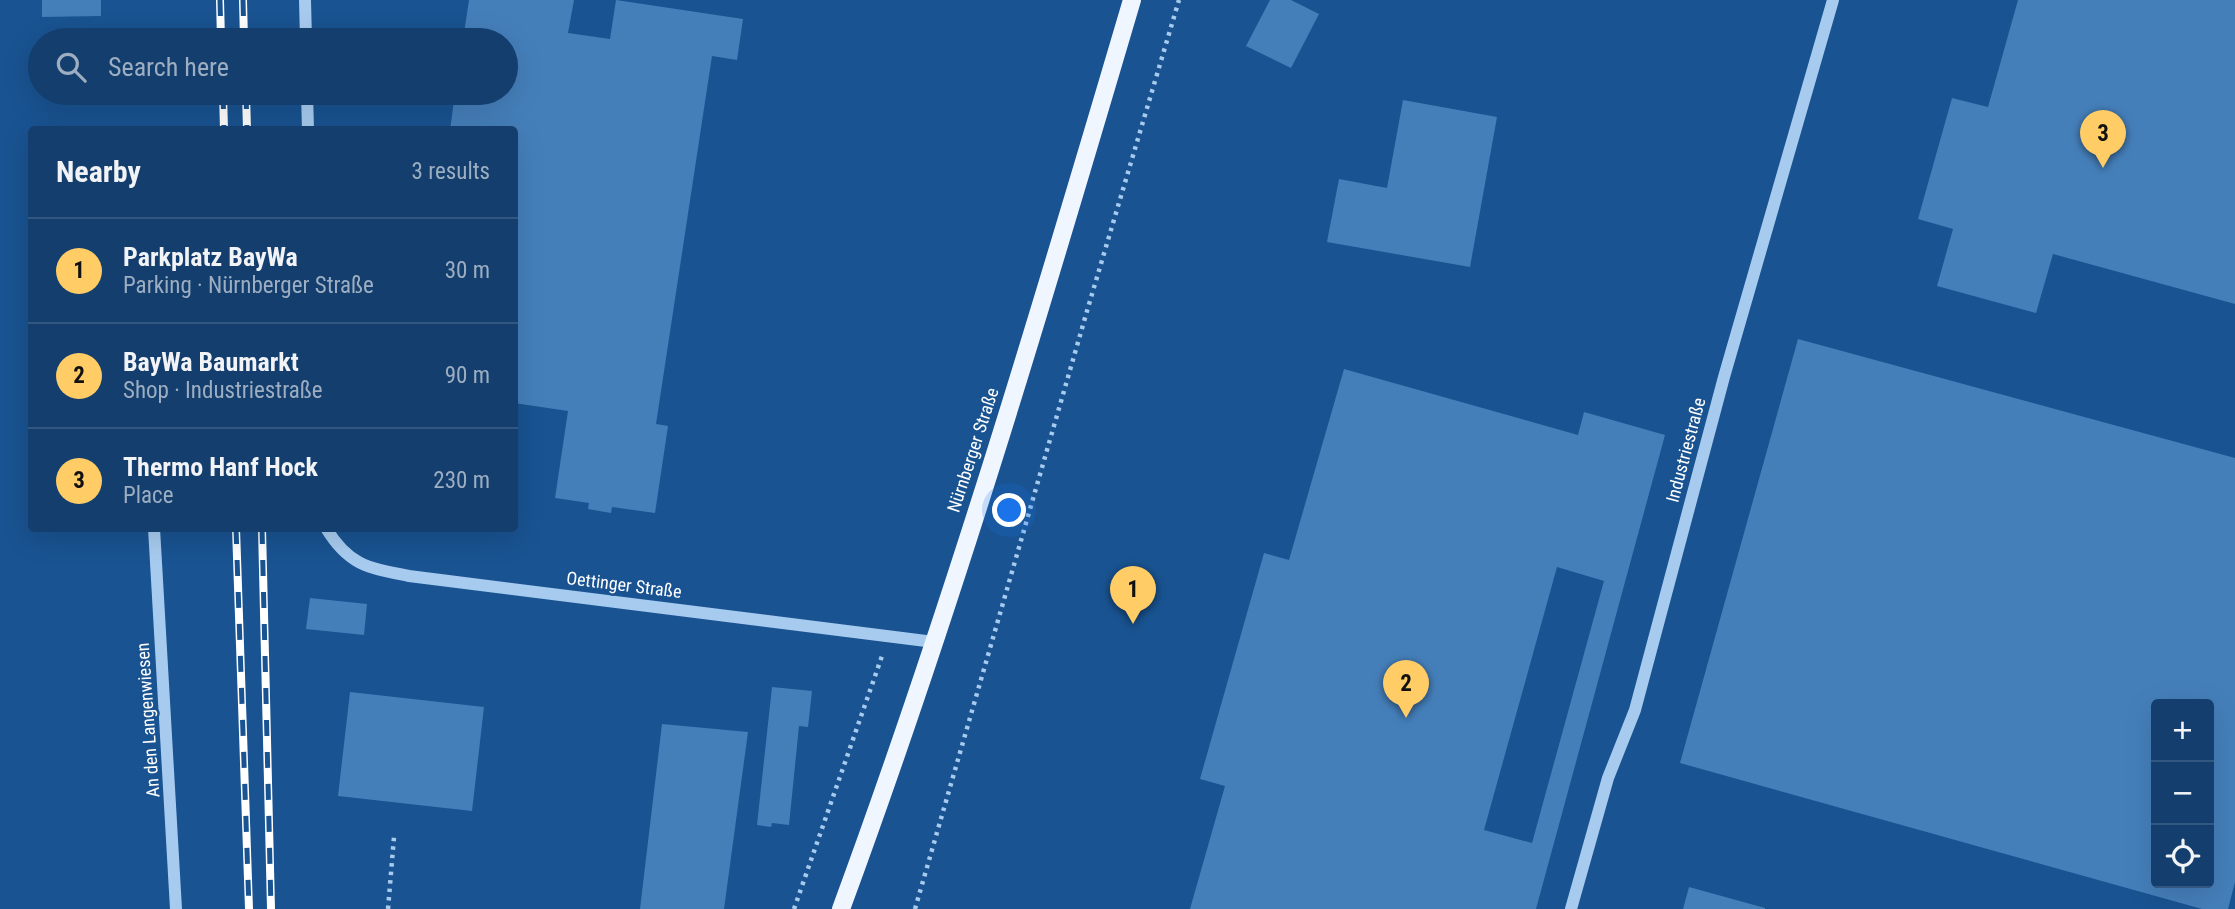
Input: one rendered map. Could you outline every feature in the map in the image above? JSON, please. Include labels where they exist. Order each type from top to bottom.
[{"type":"main road","name":"Nürnberger Straße","points":[[841,909],[934,642],[1044,299],[1132,0]]},
{"type":"street","points":[[305,0],[306,28]]},
{"type":"street","name":"Industriestraße","points":[[1571,909],[1608,778],[1635,710],[1724,377],[1833,0]]},
{"type":"street","points":[[307,105],[307,126]]},
{"type":"street","name":"An den Langenwiesen","points":[[154,532],[176,909]]},
{"type":"street","name":"Oettinger Straße","points":[[328,532],[336,545],[364,566],[409,576],[934,642]]},
{"type":"path","points":[[915,909],[1087,311],[1180,0]]},
{"type":"path","points":[[794,909],[889,635]]},
{"type":"path","points":[[388,909],[394,837]]},
{"type":"building","points":[[42,0],[101,0],[101,16],[42,17]]},
{"type":"building","points":[[469,0],[574,0],[568,33],[610,39],[616,0],[743,19],[737,60],[712,56],[656,424],[668,426],[655,513],[612,507],[611,513],[588,509],[589,503],[555,498],[568,411],[518,404],[518,126],[451,126],[453,105],[518,105],[518,28],[465,28]]},
{"type":"building","points":[[1270,0],[1291,0],[1319,14],[1291,68],[1246,46]]},
{"type":"building","points":[[2018,0],[2235,0],[2235,304],[2053,254],[2036,313],[1937,286],[1953,229],[1918,219],[1952,98],[1988,107]]},
{"type":"building","points":[[1403,100],[1497,117],[1470,267],[1327,242],[1339,179],[1387,188]]},
{"type":"building","points":[[1798,339],[2235,458],[2235,882],[2228,909],[2202,909],[1680,763]]},
{"type":"building","points":[[1344,369],[1578,435],[1584,412],[1665,435],[1536,909],[1190,909],[1225,786],[1200,779],[1264,553],[1289,560]],"holes":[[[1557,567],[1604,581],[1532,843],[1484,830]]]},
{"type":"building","points":[[310,598],[367,604],[364,635],[306,629]]},
{"type":"building","points":[[772,687],[812,691],[808,727],[799,726],[789,825],[772,823],[771,827],[757,825]]},
{"type":"building","points":[[350,692],[484,707],[472,811],[338,796]]},
{"type":"building","points":[[662,724],[748,732],[724,909],[640,909]]},
{"type":"building","points":[[1689,887],[1765,908],[1765,909],[1683,909]]},
{"type":"railway","points":[[220,0],[221,28]]},
{"type":"railway","points":[[243,0],[244,28]]},
{"type":"railway","points":[[223,105],[224,126]]},
{"type":"railway","points":[[246,105],[247,126]]},
{"type":"railway","points":[[236,532],[249,909]]},
{"type":"railway","points":[[262,532],[271,909]]},
{"type":"place","name":"Thermo Hanf Hock","points":[[2103,168]]},
{"type":"place","name":"Parkplatz BayWa","points":[[1133,624]]},
{"type":"place","name":"BayWa Baumarkt","points":[[1406,718]]}]
